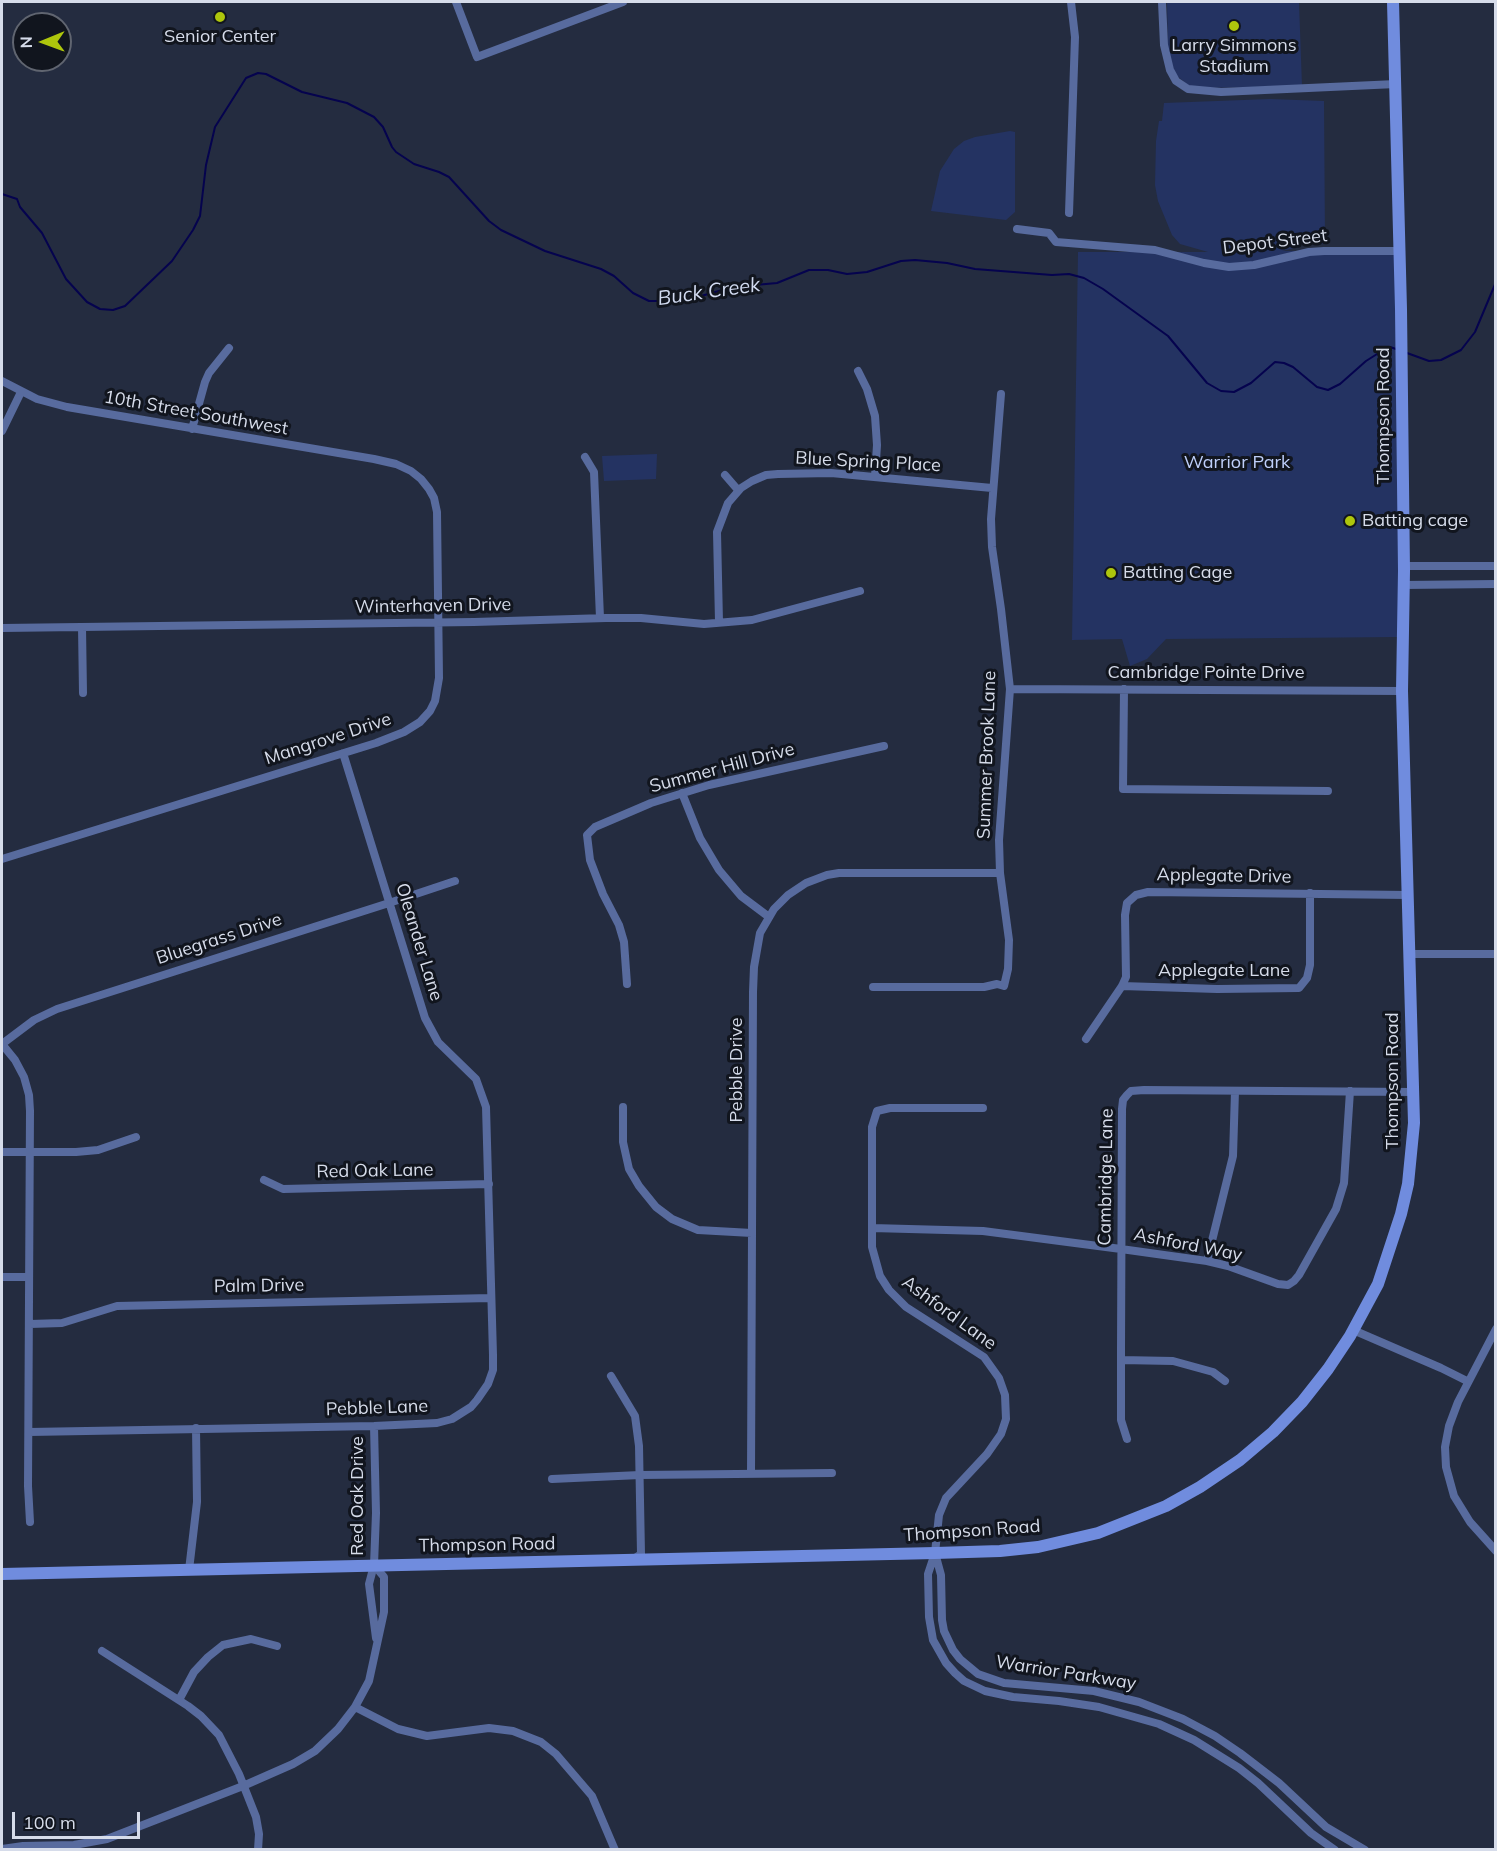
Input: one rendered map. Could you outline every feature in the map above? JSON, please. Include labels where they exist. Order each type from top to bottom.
[{"type":"street","points":[[456,2],[477,57],[623,2]]},
{"type":"street","points":[[1069,213],[1075,37],[1074,10],[1071,2]]},
{"type":"street","points":[[1162,2],[1164,45],[1170,70],[1176,81],[1188,89],[1221,92],[1396,84]]},
{"type":"street","name":"Thompson Road","points":[[2,1574],[935,1553],[1000,1551],[1058,1543],[1118,1526],[1166,1506],[1223,1472],[1273,1432],[1314,1388],[1353,1330],[1378,1284],[1401,1214],[1412,1155],[1413,1092],[1402,691],[1404,566],[1401,309],[1393,2]]},
{"type":"street","name":"Depot Street","points":[[1017,229],[1050,233],[1056,242],[1155,250],[1229,267],[1254,265],[1317,251],[1400,251]]},
{"type":"street","points":[[192,429],[209,373],[229,348]]},
{"type":"street","points":[[858,371],[867,389],[875,416],[877,444],[875,476]]},
{"type":"street","name":"10th Street Southwest","points":[[2,381],[21,392],[59,406],[389,463]]},
{"type":"street","points":[[2,431],[21,392]]},
{"type":"street","name":"Summer Brook Lane","points":[[873,987],[984,987],[997,984],[1004,986],[1008,969],[1009,940],[1000,873],[999,826],[1010,689],[992,547],[992,488],[1001,394]]},
{"type":"street","points":[[585,457],[594,472],[600,618]]},
{"type":"street","name":"Mangrove Drive","points":[[2,859],[343,753],[404,732],[420,722],[430,711],[438,689],[438,529],[434,498],[421,479],[402,466],[389,463]]},
{"type":"street","name":"Blue Spring Place","points":[[738,490],[766,476],[831,473],[992,488]]},
{"type":"street","points":[[719,622],[717,532],[728,503],[738,490],[724,475]]},
{"type":"street","points":[[1404,566],[1496,566]]},
{"type":"street","points":[[1404,585],[1496,584]]},
{"type":"street","name":"Winterhaven Drive","points":[[2,628],[600,618],[641,618],[704,624],[752,620],[860,591]]},
{"type":"street","points":[[82,627],[83,693]]},
{"type":"street","name":"Cambridge Pointe Drive","points":[[1010,689],[1402,691]]},
{"type":"street","points":[[1124,689],[1123,789],[1328,791]]},
{"type":"street","name":"Summer Hill Drive","points":[[627,984],[624,942],[619,925],[594,870],[587,835],[598,826],[633,810],[682,793],[777,769],[884,746]]},
{"type":"street","name":"Oleander Lane","points":[[343,753],[425,1018],[438,1042],[476,1079],[483,1096],[487,1125]]},
{"type":"street","points":[[682,793],[700,838],[718,870],[741,896],[768,917]]},
{"type":"street","name":"Pebble Drive","points":[[751,1474],[754,968],[758,939],[768,917],[780,902],[796,889],[817,879],[839,873],[1000,873]]},
{"type":"street","name":"Bluegrass Drive","points":[[2,1044],[34,1020],[57,1009],[455,881]]},
{"type":"street","name":"Applegate Drive","points":[[1122,987],[1126,977],[1125,915],[1127,903],[1136,895],[1148,891],[1408,895]]},
{"type":"street","name":"Applegate Lane","points":[[1122,987],[1299,988],[1307,978],[1310,965],[1310,893]]},
{"type":"street","points":[[1410,954],[1496,954]]},
{"type":"street","points":[[1086,1039],[1122,987]]},
{"type":"street","points":[[2,1044],[15,1060],[27,1085],[30,1111],[30,1522]]},
{"type":"street","name":"Cambridge Lane","points":[[1127,1439],[1121,1426],[1123,1100],[1131,1091],[1413,1092]]},
{"type":"street","points":[[1207,1261],[1233,1156],[1235,1091]]},
{"type":"street","name":"Ashford Way","points":[[872,1228],[983,1231],[1121,1249],[1207,1261],[1278,1284],[1288,1284],[1294,1281],[1336,1209],[1342,1190],[1350,1091]]},
{"type":"street","points":[[623,1107],[623,1142],[629,1169],[656,1207],[672,1219],[698,1230],[752,1233]]},
{"type":"street","name":"Ashford Lane","points":[[935,1553],[941,1509],[946,1498],[987,1454],[1001,1434],[1006,1419],[1005,1395],[996,1372],[984,1357],[906,1307],[889,1290],[880,1276],[873,1256],[872,1126],[877,1111],[890,1108],[983,1108]]},
{"type":"street","name":"Pebble Lane","points":[[29,1432],[374,1426],[445,1421],[466,1411],[488,1384],[493,1370],[487,1125]]},
{"type":"street","points":[[2,1152],[98,1150],[136,1137]]},
{"type":"street","name":"Red Oak Lane","points":[[264,1180],[283,1189],[489,1184]]},
{"type":"street","points":[[2,1277],[29,1277]]},
{"type":"street","name":"Palm Drive","points":[[30,1324],[70,1321],[117,1306],[492,1298]]},
{"type":"street","points":[[1496,1329],[1467,1382],[1449,1426],[1445,1447],[1450,1488],[1461,1509],[1496,1551]]},
{"type":"street","points":[[1353,1330],[1441,1368],[1467,1382]]},
{"type":"street","points":[[1121,1360],[1180,1362],[1213,1372],[1225,1381]]},
{"type":"street","points":[[611,1376],[635,1416],[639,1446],[641,1554],[632,1560]]},
{"type":"street","name":"Red Oak Drive","points":[[374,1426],[376,1497],[374,1565],[369,1584],[377,1645]]},
{"type":"street","points":[[189,1570],[197,1502],[196,1428]]},
{"type":"street","points":[[552,1479],[640,1475],[832,1473]]},
{"type":"street","name":"Warrior Parkway","points":[[935,1553],[928,1574],[929,1617],[933,1640],[946,1663],[964,1681],[999,1695],[1083,1704],[1110,1710],[1140,1718],[1176,1732],[1239,1768],[1272,1795],[1311,1833],[1335,1850]]},
{"type":"street","name":"Warrior Parkway","points":[[935,1553],[941,1575],[944,1631],[960,1659],[978,1674],[1004,1683],[1094,1691],[1139,1702],[1183,1719],[1240,1753],[1279,1783],[1326,1827],[1365,1850]]},
{"type":"street","points":[[2,1849],[97,1842],[243,1786],[293,1764],[315,1750],[331,1737],[355,1707],[369,1681],[384,1612],[384,1577],[374,1565]]},
{"type":"street","points":[[178,1700],[194,1672],[224,1645],[251,1639],[277,1646]]},
{"type":"street","points":[[102,1651],[201,1716],[219,1735],[230,1753],[258,1826],[258,1850]]},
{"type":"street","points":[[355,1707],[398,1729],[427,1736],[489,1728],[513,1731],[541,1742],[556,1754],[592,1796],[615,1850]]},
{"type":"green space","name":"Larry Simmons Stadium","points":[[1167,2],[1299,2],[1302,86],[1203,88],[1189,86],[1175,74],[1168,50]]},
{"type":"green space","name":"Warrior Park","points":[[1270,99],[1324,101],[1325,244],[1294,243],[1294,248],[1282,251],[1400,251],[1398,637],[1166,639],[1147,659],[1130,666],[1122,639],[1072,640],[1078,252],[1208,252],[1180,244],[1172,235],[1158,201],[1155,185],[1156,141],[1164,103]]},
{"type":"green space","points":[[1015,132],[1015,212],[1006,220],[931,211],[940,171],[954,149],[964,141],[975,137]]},
{"type":"green space","points":[[657,454],[656,479],[604,481],[602,456]]},
{"type":"waterway","name":"Buck Creek","points":[[2,194],[17,199],[20,207],[42,233],[66,279],[87,302],[100,309],[113,310],[125,306],[172,261],[193,230],[200,216],[206,165],[215,127],[246,78],[258,73],[266,74],[302,92],[347,103],[374,117],[383,127],[396,152],[414,164],[449,177],[489,221],[501,230],[545,251],[601,269],[614,276],[633,293],[649,301],[668,301],[701,296],[733,287],[777,283],[809,270],[828,270],[847,274],[867,272],[901,261],[915,260],[975,269],[1052,275],[1069,274],[1084,278],[1168,336],[1207,383],[1221,391],[1234,392],[1251,383],[1275,362],[1293,367],[1317,387],[1328,390],[1340,384],[1366,361],[1385,349],[1390,347],[1396,349]]},
{"type":"waterway","name":"Buck Creek","points":[[1407,353],[1429,361],[1441,360],[1461,350],[1475,332],[1496,282]]},
{"type":"place","name":"Senior Center","points":[[220,17]]},
{"type":"place","name":"Larry Simmons Stadium","points":[[1234,26]]},
{"type":"place","name":"Batting cage","points":[[1350,521]]},
{"type":"place","name":"Batting Cage","points":[[1111,573]]}]
